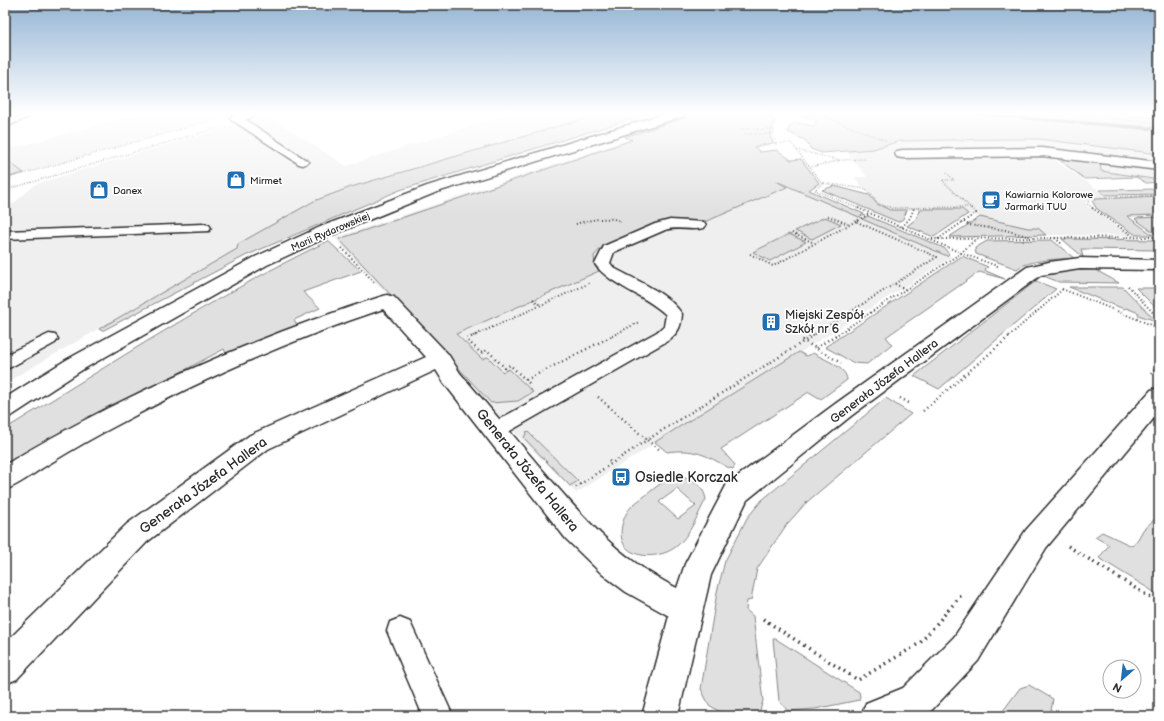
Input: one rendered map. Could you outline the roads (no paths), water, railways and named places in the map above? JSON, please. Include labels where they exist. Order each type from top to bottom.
[{"type":"street","name":"Marii Rydarowskiej","points":[[5,409],[74,365],[261,261],[326,231],[432,189],[570,147]]},
{"type":"street","points":[[906,154],[1042,152],[1159,166]]},
{"type":"street","name":"Generała Józefa Hallera","points":[[660,716],[696,574],[736,492],[843,410],[1034,271],[1048,267],[1088,264],[1159,265]]},
{"type":"street","name":"Generała Józefa Hallera","points":[[5,479],[30,461],[148,398],[226,362],[356,311],[389,301],[440,359],[452,378],[496,430],[548,498],[576,530],[613,564],[637,582],[664,598],[688,609]]},
{"type":"street","name":"Generała Józefa Hallera","points":[[5,667],[137,533],[259,442],[440,359]]},
{"type":"street","points":[[879,716],[915,701],[966,649],[1036,539],[1159,396]]},
{"type":"lane","points":[[283,147],[303,162]]},
{"type":"lane","points":[[496,430],[663,336],[672,328],[674,314],[662,302],[609,271],[602,264],[609,249],[660,227],[670,224],[699,225]]},
{"type":"lane","points":[[5,235],[204,228]]},
{"type":"lane","points":[[5,363],[49,339]]},
{"type":"lane","points":[[400,631],[438,716]]},
{"type":"place","name":"Mirmet","points":[[236,180]]},
{"type":"place","name":"Danex","points":[[99,190]]},
{"type":"place","name":"Kawiarnia Kolorowe Jarmarki TUU","points":[[991,200]]},
{"type":"place","name":"Miejski Zespół Szkół nr 6","points":[[771,322]]},
{"type":"place","name":"Osiedle Korczak","points":[[621,477]]}]
